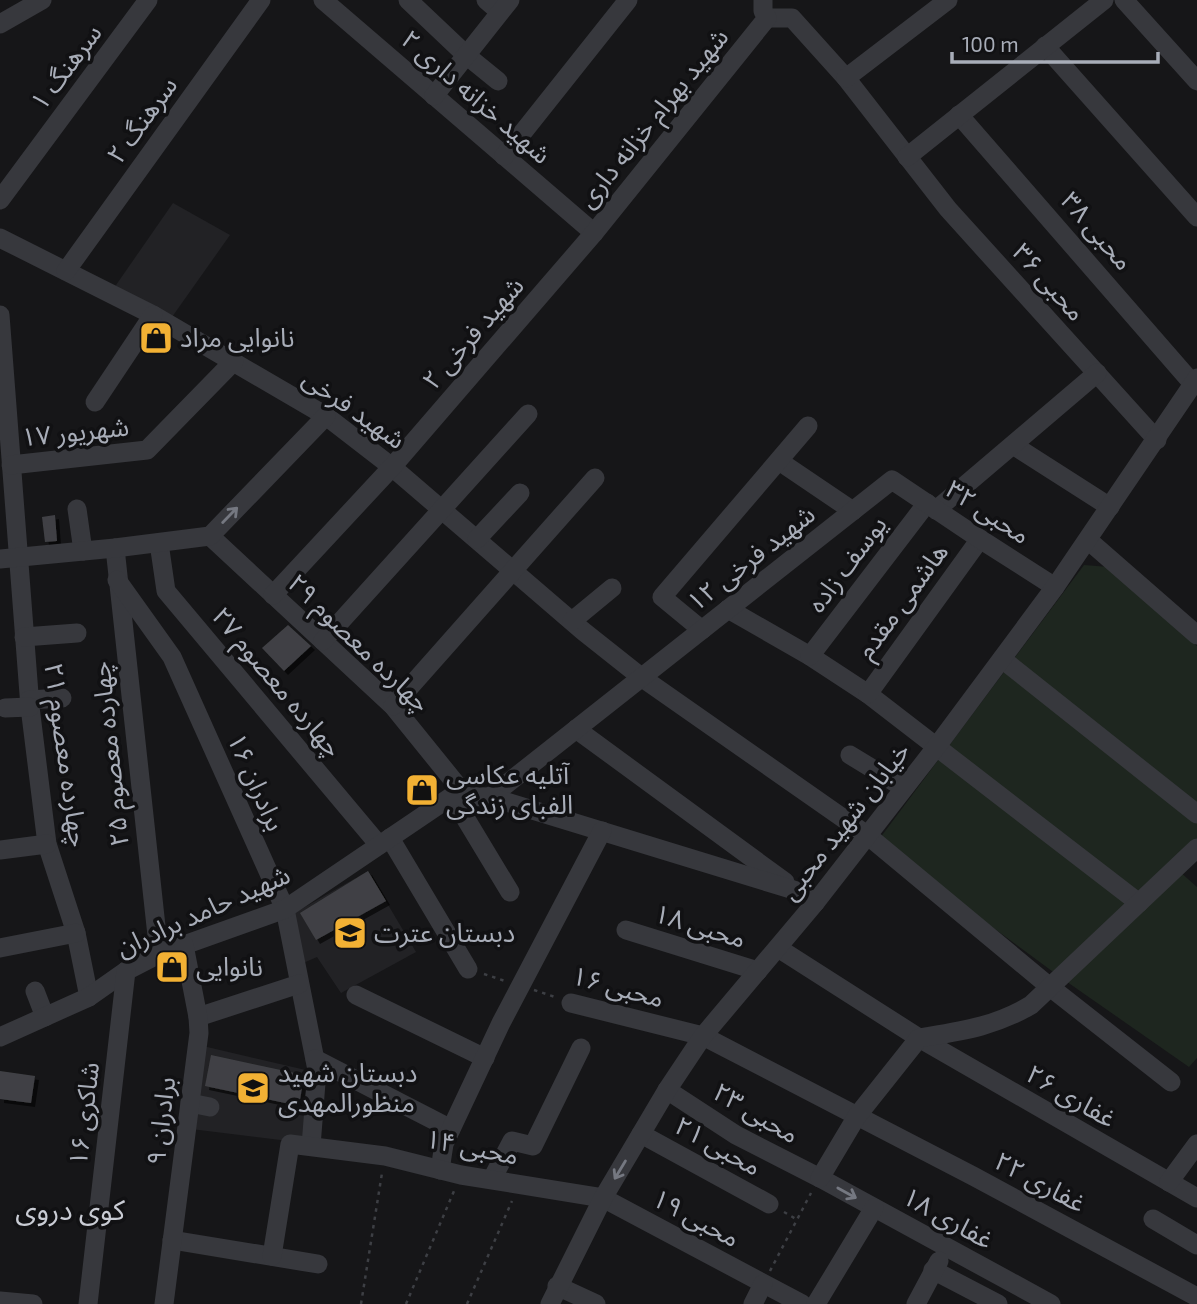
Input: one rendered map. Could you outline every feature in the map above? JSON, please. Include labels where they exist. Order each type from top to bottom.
[{"type":"street","points":[[0,24],[42,0]]},
{"type":"street","name":"سرهنگ ۱","points":[[0,200],[148,0]]},
{"type":"street","name":"سرهنگ ۲","points":[[66,271],[261,0]]},
{"type":"street","name":"شهید خزانه داری ۲","points":[[323,0],[594,233]]},
{"type":"street","points":[[408,0],[498,81]]},
{"type":"street","points":[[504,156],[628,0]]},
{"type":"street","points":[[846,78],[948,0]]},
{"type":"street","points":[[907,157],[1104,0]]},
{"type":"street","points":[[1125,0],[1197,80]]},
{"type":"street","points":[[434,96],[466,55],[499,4]]},
{"type":"street","name":"محبی ۳۶","points":[[761,7],[792,18],[846,78],[948,209],[1157,440]]},
{"type":"street","name":"شهید بهرام خزانه داری","points":[[594,233],[761,7]]},
{"type":"street","points":[[1045,46],[1197,217]]},
{"type":"street","name":"محبی ۳۸","points":[[959,115],[1195,381]]},
{"type":"street","name":"شهید فرخی ۲","points":[[273,595],[392,467],[594,233]]},
{"type":"street","name":"شهید فرخی","points":[[0,238],[153,315],[326,416],[392,467],[641,677],[867,835],[1050,988],[1171,1082]]},
{"type":"street","name":"چهارده معصوم ۲۱","points":[[0,315],[11,465],[9,558],[24,637],[47,844],[76,933],[89,997]]},
{"type":"street","points":[[95,402],[153,315]]},
{"type":"street","name":"۱۷ شهریور","points":[[11,465],[147,450],[233,361]]},
{"type":"street","name":"یوسف زاده","points":[[810,656],[931,507],[1013,445],[1097,373]]},
{"type":"street","name":"خیابان شهید محبی","points":[[553,1295],[603,1198],[667,1090],[703,1036],[778,948],[937,746],[1055,587],[1195,381]]},
{"type":"street","points":[[323,641],[528,414]]},
{"type":"street","points":[[9,558],[210,536],[326,416]]},
{"type":"street","points":[[702,630],[662,597],[808,426]]},
{"type":"street","points":[[1013,445],[1110,507]]},
{"type":"street","points":[[779,461],[853,511]]},
{"type":"street","points":[[393,706],[595,478]]},
{"type":"street","name":"محبی ۳۲","points":[[892,480],[1055,587]]},
{"type":"street","name":"شهید فرخی ۱۲","points":[[490,797],[892,480]]},
{"type":"street","points":[[477,539],[520,493]]},
{"type":"street","points":[[78,509],[83,551]]},
{"type":"street","name":"چهارده معصوم ۲۹","points":[[210,536],[393,706],[459,795],[510,892]]},
{"type":"street","name":"هاشمی مقدم","points":[[868,694],[980,539]]},
{"type":"street","points":[[1088,540],[1197,635]]},
{"type":"street","name":"چهارده معصوم ۲۷","points":[[159,543],[166,591],[385,841],[468,969]]},
{"type":"street","name":"چهارده معصوم ۲۵","points":[[115,548],[159,954]]},
{"type":"street","name":"برادران ۱۶","points":[[117,580],[172,657],[285,909],[317,1070],[311,1146]]},
{"type":"street","points":[[572,621],[612,588]]},
{"type":"street","points":[[728,609],[810,656],[868,694],[1139,903]]},
{"type":"street","points":[[24,637],[77,634]]},
{"type":"street","points":[[1002,659],[1197,814]]},
{"type":"street","points":[[5,708],[62,698]]},
{"type":"street","points":[[576,729],[815,902]]},
{"type":"street","points":[[850,755],[904,788]]},
{"type":"street","points":[[459,795],[490,797],[797,891]]},
{"type":"street","name":"شهید حامد برادران","points":[[0,1037],[89,997],[127,971],[159,954],[285,909],[459,795]]},
{"type":"street","points":[[440,1170],[444,1144],[451,1129],[521,986],[602,831]]},
{"type":"street","points":[[0,850],[47,844]]},
{"type":"street","points":[[820,1178],[857,1116],[919,1038],[979,1028],[1010,1018],[1031,1005],[1197,848]]},
{"type":"street","name":"محبی ۱۸","points":[[626,930],[758,971]]},
{"type":"street","points":[[0,948],[76,933]]},
{"type":"street","name":"برادران ۹","points":[[164,1304],[199,1032],[184,945]]},
{"type":"street","name":"غفاری ۲۶","points":[[778,948],[919,1038],[1197,1198]]},
{"type":"street","name":"شاکری ۱۶","points":[[88,1304],[127,971]]},
{"type":"street","points":[[198,1017],[299,984]]},
{"type":"street","points":[[35,991],[45,1017]]},
{"type":"street","points":[[356,995],[485,1058]]},
{"type":"street","name":"محبی ۱۶","points":[[571,1003],[703,1036],[857,1116]]},
{"type":"street","points":[[492,1179],[512,1141],[533,1146],[581,1048]]},
{"type":"street","points":[[315,1059],[451,1129]]},
{"type":"street","name":"محبی ۲۳","points":[[667,1090],[736,1135],[820,1178]]},
{"type":"street","points":[[190,1103],[210,1107]]},
{"type":"street","name":"غفاری ۲۲","points":[[857,1116],[1197,1297]]},
{"type":"street","name":"محبی ۲۱","points":[[641,1134],[769,1204]]},
{"type":"street","name":"محبی ۱۴","points":[[272,1256],[290,1144],[385,1156],[461,1175],[603,1198]]},
{"type":"street","points":[[1169,1182],[1197,1144]]},
{"type":"street","name":"غفاری ۱۸","points":[[820,1178],[1051,1304]]},
{"type":"street","name":"محبی ۱۹","points":[[603,1198],[802,1304]]},
{"type":"street","points":[[816,1304],[874,1208]]},
{"type":"street","points":[[1153,1219],[1197,1245]]},
{"type":"street","points":[[172,1240],[318,1264]]},
{"type":"street","points":[[916,1304],[946,1248]]},
{"type":"street","points":[[933,1270],[998,1304]]},
{"type":"street","points":[[753,1304],[764,1284]]},
{"type":"street","points":[[553,1295],[596,1304]]},
{"type":"street","points":[[0,1301],[33,1304]]},
{"type":"path","name":"محبی ۱۶","points":[[468,969],[571,1003]]},
{"type":"path","points":[[361,1304],[385,1156]]},
{"type":"path","points":[[406,1304],[461,1175]]},
{"type":"path","points":[[764,1284],[820,1178]]},
{"type":"path","points":[[467,1304],[520,1183]]},
{"type":"shaded area","points":[[173,203],[230,235],[172,317],[114,288]]},
{"type":"shaded area","points":[[1084,565],[1109,567],[1197,646],[1197,858],[1179,871],[1197,887],[1197,1058],[1189,1067],[1060,977],[877,842]]},
{"type":"shaded area","name":"دبستان عترت","points":[[368,871],[416,952],[341,993],[317,957],[301,964],[291,915]]},
{"type":"shaded area","name":"دبستان شهید منظورالمهدی","points":[[203,1046],[310,1071],[305,1143],[191,1129]]},
{"type":"building","points":[[55,515],[57,541],[45,542],[42,517]]},
{"type":"building","points":[[288,625],[311,646],[284,671],[262,648]]},
{"type":"building","name":"دبستان عترت","points":[[368,871],[386,901],[316,940],[300,913]]},
{"type":"building","name":"دبستان شهید منظورالمهدی","points":[[211,1055],[304,1075],[299,1106],[205,1086]]},
{"type":"building","points":[[0,1071],[35,1076],[31,1103],[0,1099]]},
{"type":"place","name":"نانوایی مراد","points":[[156,338]]},
{"type":"place","name":"آتلیه عکاسی الفبای زندگی","points":[[422,790]]},
{"type":"place","name":"دبستان عترت","points":[[350,933]]},
{"type":"place","name":"نانوایی","points":[[172,967]]},
{"type":"place","name":"دبستان شهید منظورالمهدی","points":[[253,1088]]},
{"type":"district","name":"کوی دروی","points":[[70,1210]]}]
